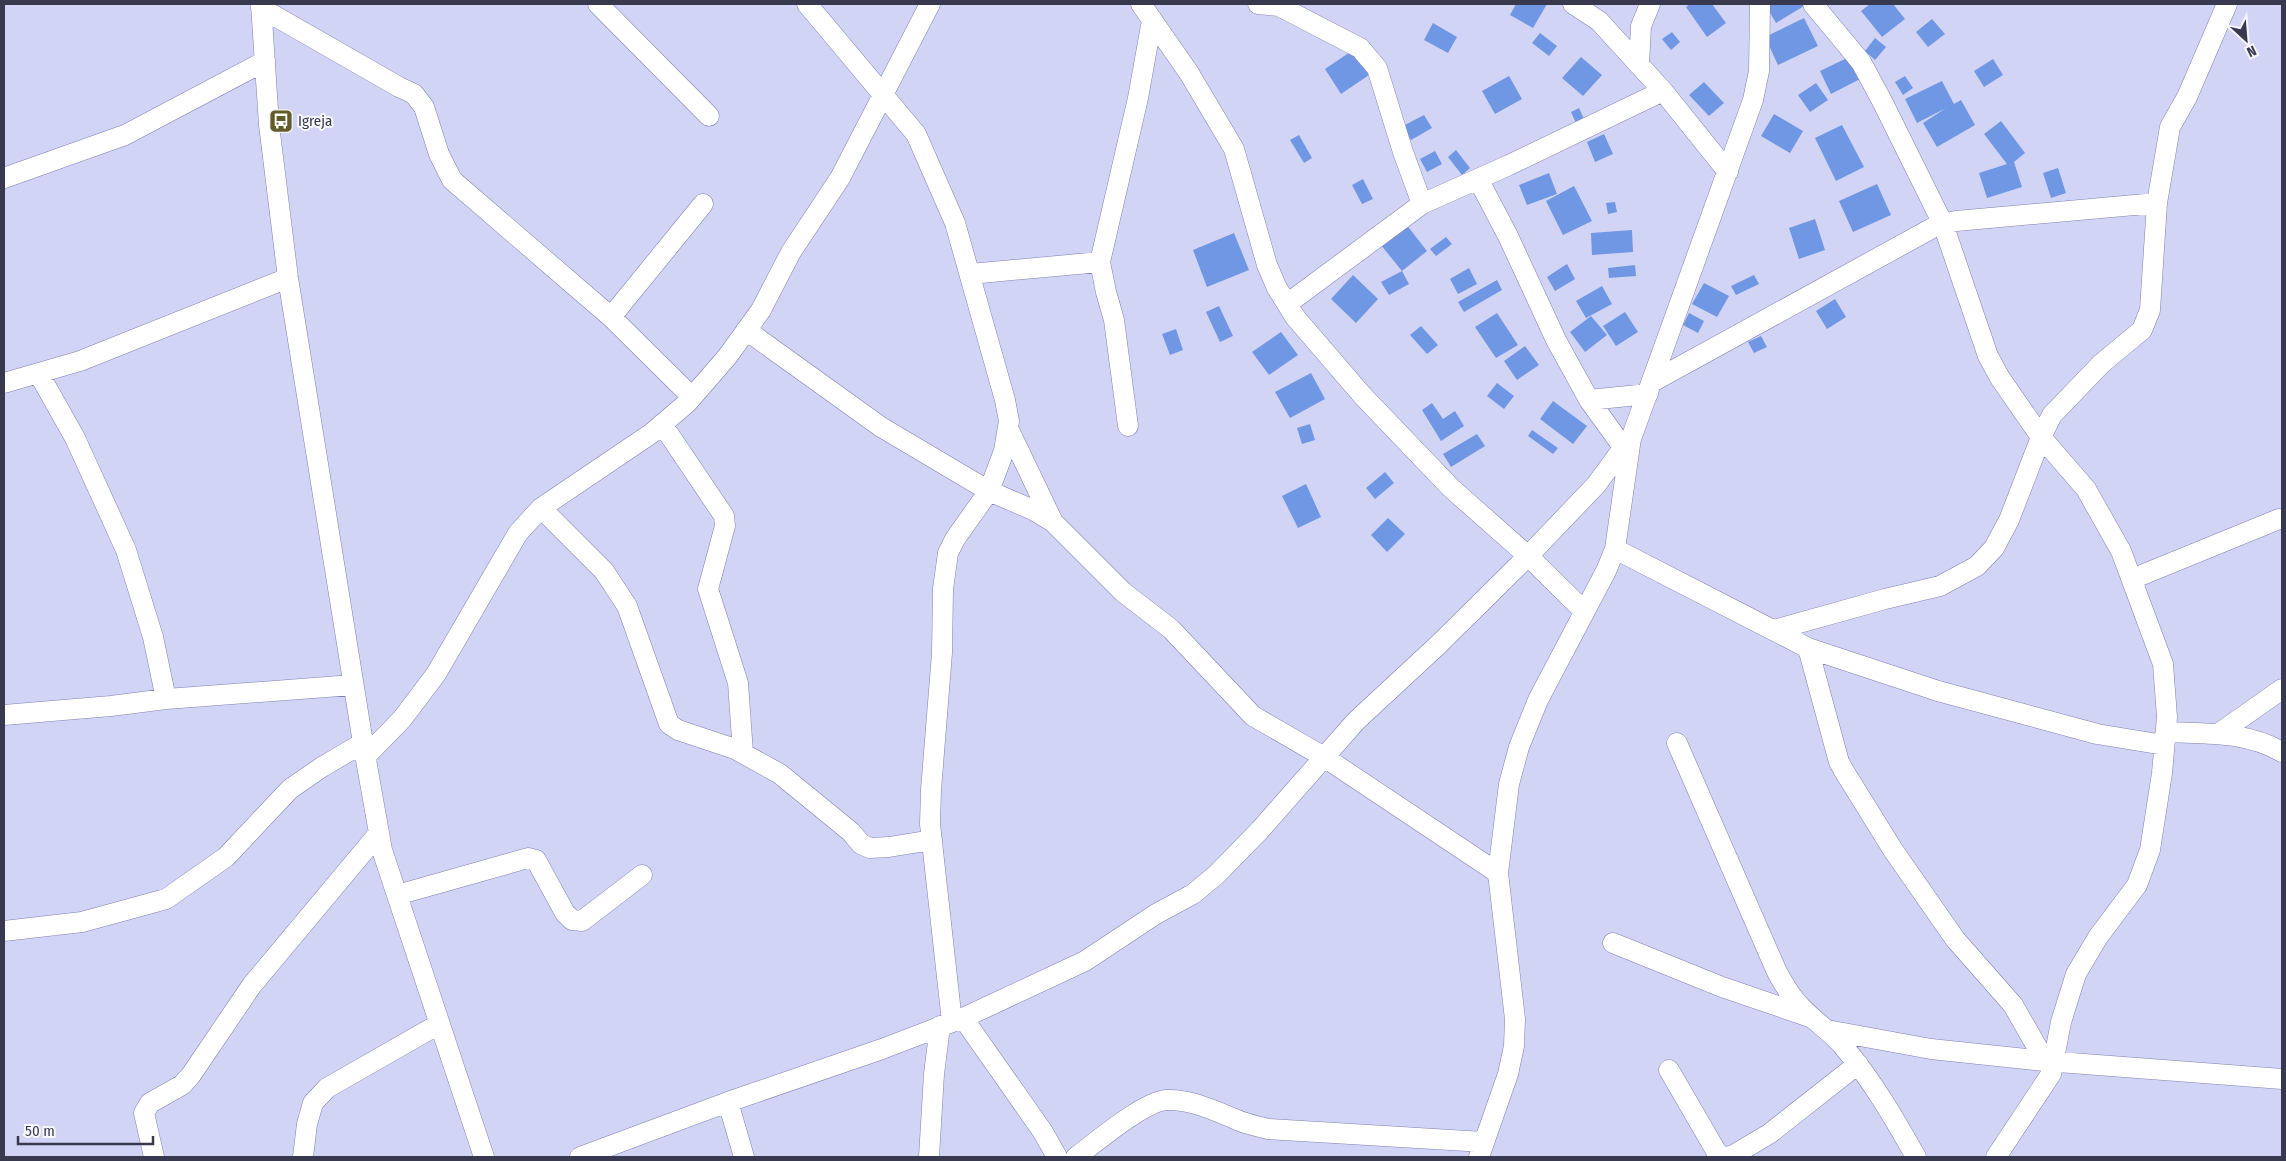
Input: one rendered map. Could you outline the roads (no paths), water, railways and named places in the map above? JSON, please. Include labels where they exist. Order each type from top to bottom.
[{"type":"street","points":[[598,4],[709,116]]},
{"type":"street","points":[[806,4],[916,134],[954,223],[1005,400],[1009,430],[1053,522]]},
{"type":"street","points":[[4,931],[82,922],[166,899],[226,857],[290,789],[364,750],[402,719],[436,674],[518,533],[541,508],[662,424],[692,397],[727,357],[760,310],[791,252],[840,178],[930,4]]},
{"type":"street","points":[[1258,4],[1282,5],[1360,48],[1374,63],[1422,204]]},
{"type":"street","points":[[1573,4],[1599,22],[1663,91],[1728,172]]},
{"type":"street","points":[[1639,65],[1641,26],[1650,4]]},
{"type":"street","points":[[580,1157],[728,1102],[882,1050],[952,1022],[1085,961],[1156,914],[1193,894],[1216,875],[1356,721],[1438,645],[1528,556],[1596,485],[1627,442],[1650,388],[1754,100],[1759,71],[1760,4]]},
{"type":"street","points":[[1814,4],[1861,62],[1882,101],[1943,224],[1988,356],[2000,378],[2041,437],[2095,501],[2121,551],[2163,664],[2167,717],[2155,822],[2147,859],[2138,885],[2098,937],[2076,974],[2049,1061]]},
{"type":"street","points":[[1774,630],[1885,599],[1940,586],[1977,566],[1994,548],[2009,520],[2041,437],[2052,415],[2101,364],[2145,327],[2150,310],[2157,203],[2170,127],[2186,97],[2227,4]]},
{"type":"street","points":[[261,6],[269,125],[288,278],[353,685],[382,850],[484,1157]]},
{"type":"street","points":[[261,6],[414,94],[424,107],[439,154],[452,180],[611,317],[692,397]]},
{"type":"street","points":[[1128,426],[1114,320],[1100,262],[1138,98],[1146,12]]},
{"type":"street","points":[[1146,12],[1189,74],[1234,149],[1267,265],[1295,317],[1362,395],[1444,480],[1528,556],[1584,611]]},
{"type":"street","points":[[4,178],[125,135],[265,61]]},
{"type":"street","points":[[1287,304],[1422,204],[1663,91]]},
{"type":"street","points":[[1076,1157],[1148,1105],[1165,1100],[1183,1102],[1216,1110],[1235,1120],[1268,1129],[1481,1149],[1503,1090],[1514,1046],[1515,1019],[1498,872],[1508,784],[1519,747],[1538,700],[1615,549],[1627,442],[1589,400],[1556,340],[1508,236],[1478,179]]},
{"type":"street","points":[[1589,400],[1650,388],[1917,235],[1943,224],[1956,221],[2157,203]]},
{"type":"street","points":[[611,317],[703,204]]},
{"type":"street","points":[[970,274],[1100,262]]},
{"type":"street","points":[[4,383],[80,362],[288,278]]},
{"type":"street","points":[[746,330],[880,427],[989,491],[1033,510],[1053,522],[1123,592],[1171,629],[1253,716],[1324,757],[1498,872]]},
{"type":"street","points":[[39,374],[75,438],[126,550],[153,637],[166,698]]},
{"type":"street","points":[[662,424],[724,516],[725,526],[708,589],[738,683],[743,753]]},
{"type":"street","points":[[929,1157],[934,1074],[952,1022],[932,840],[931,790],[942,654],[943,589],[948,553],[955,539],[989,491],[1004,451],[1009,430]]},
{"type":"street","points":[[541,508],[604,571],[628,606],[669,724],[743,753],[780,774],[851,832],[861,844],[870,848],[932,840]]},
{"type":"street","points":[[2132,579],[2279,519]]},
{"type":"street","points":[[1615,549],[1808,648],[1948,693],[2097,734],[2165,739],[2232,734],[2263,742],[2282,752]]},
{"type":"street","points":[[1808,648],[1839,762],[1844,771],[1893,850],[1955,939],[2013,1005],[2049,1061],[2051,1074],[1996,1157]]},
{"type":"street","points":[[4,715],[111,706],[166,698],[353,685]]},
{"type":"street","points":[[2218,734],[2282,690]]},
{"type":"street","points":[[1677,743],[1777,972],[1791,995],[1858,1064],[1887,1106],[1916,1157]]},
{"type":"street","points":[[154,1157],[144,1113],[150,1102],[182,1085],[191,1075],[252,985],[379,832]]},
{"type":"street","points":[[397,895],[528,858],[536,860],[565,913],[572,920],[582,920],[642,875]]},
{"type":"street","points":[[1613,943],[1820,1024],[1932,1049],[2049,1061],[2282,1079]]},
{"type":"street","points":[[952,1022],[1042,1132],[1057,1157]]},
{"type":"street","points":[[303,1157],[307,1124],[313,1103],[327,1088],[440,1024]]},
{"type":"street","points":[[1669,1070],[1716,1151],[1721,1156],[1730,1157],[1769,1134],[1858,1064]]},
{"type":"street","points":[[728,1102],[744,1157]]},
{"type":"place","name":"Igreja","points":[[281,121]]}]
